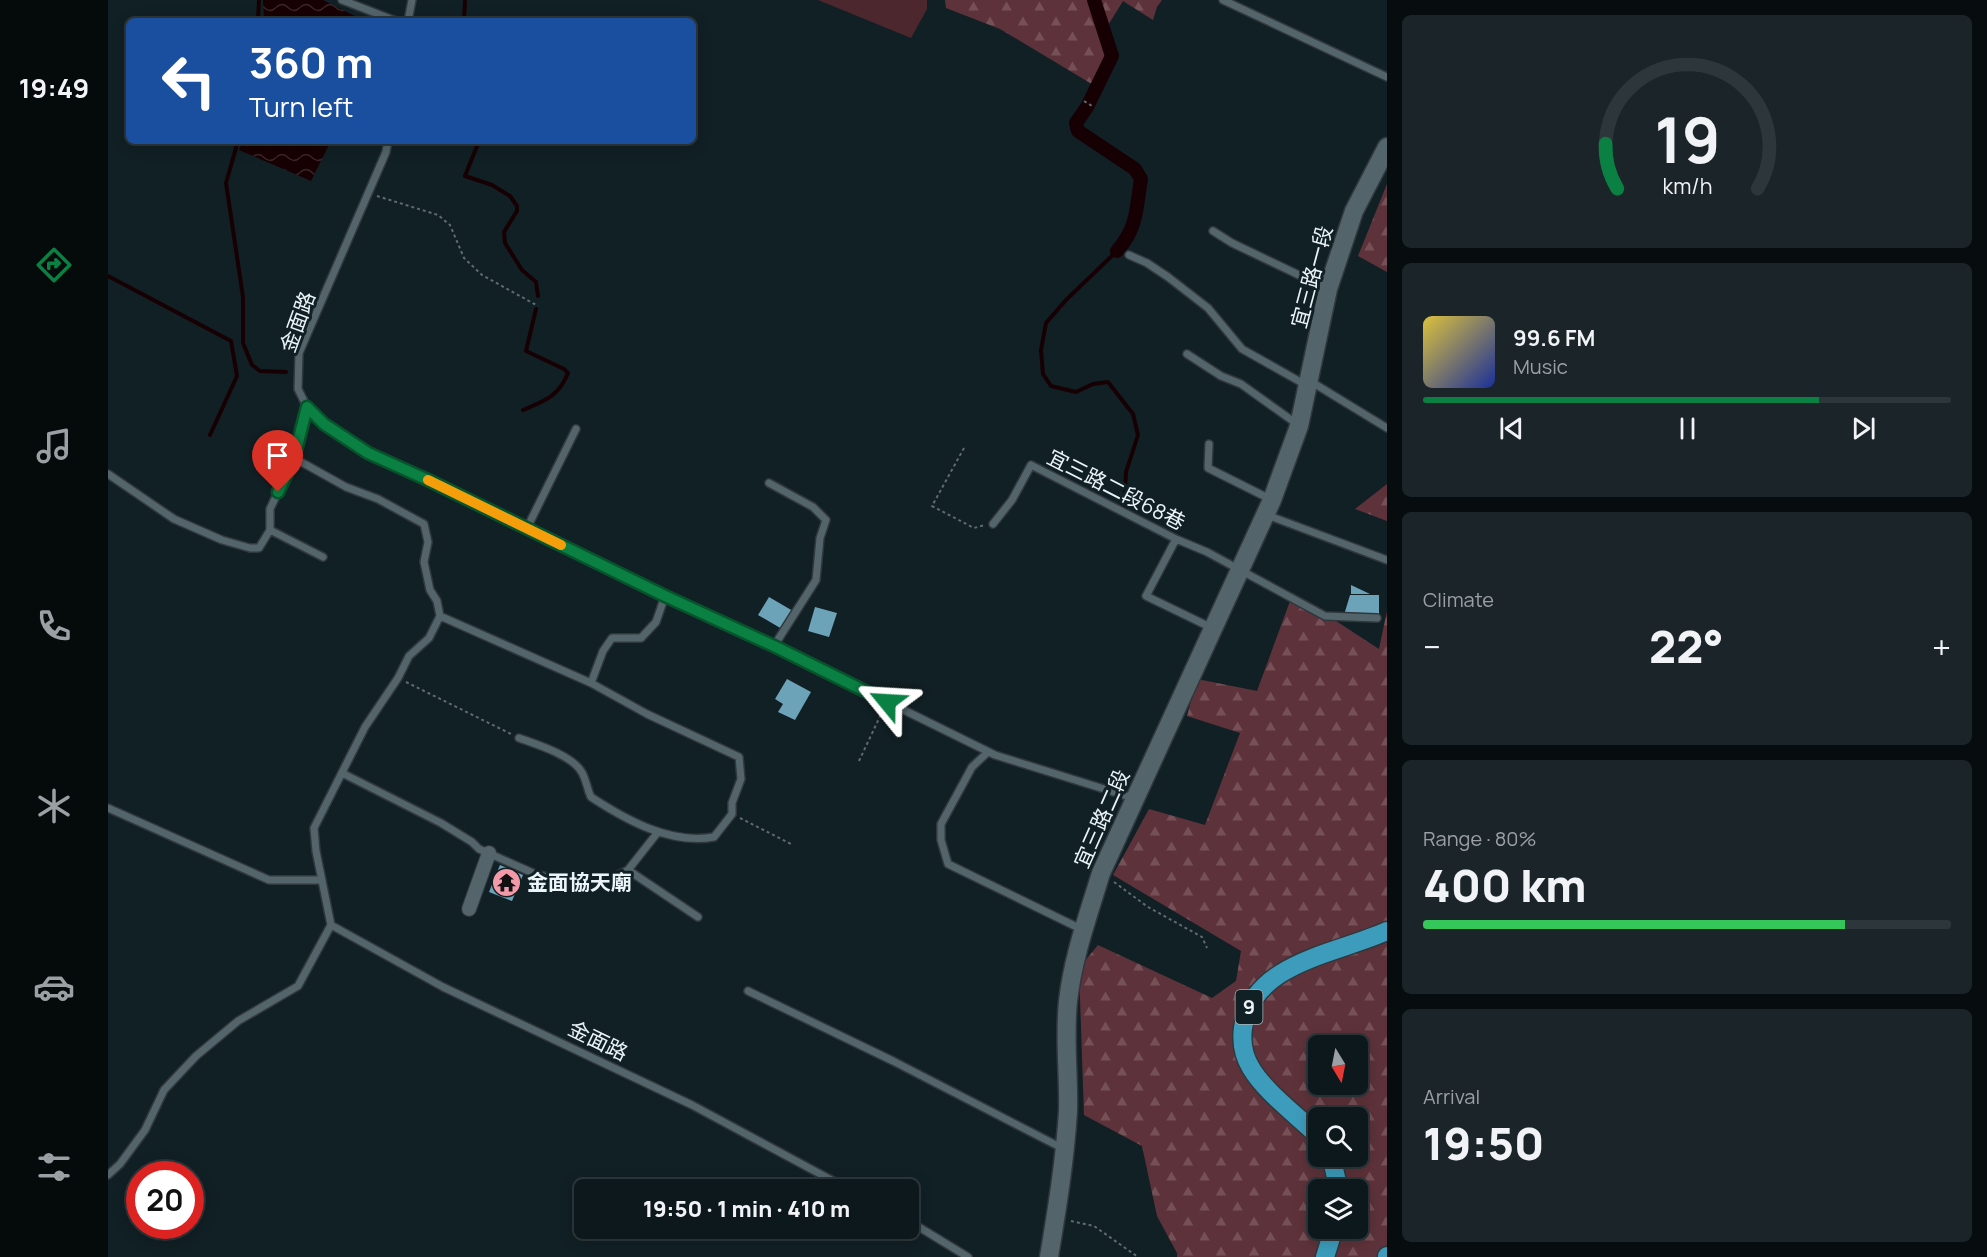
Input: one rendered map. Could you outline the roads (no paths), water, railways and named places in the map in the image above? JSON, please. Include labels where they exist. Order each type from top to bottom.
[{"type":"main road","name":"9","points":[[1308,1126],[1251,1069],[1243,1053],[1245,1012],[1267,982],[1286,970],[1387,931]]},
{"type":"main road","points":[[1325,1257],[1331,1239]]},
{"type":"street","name":"宜三路一段","points":[[1299,426],[1328,289],[1354,211],[1387,147]]},
{"type":"street","name":"宜三路二段","points":[[1049,1257],[1065,1150],[1068,1110],[1068,1004],[1076,954],[1083,930],[1101,873],[1268,507],[1299,426]]},
{"type":"street","points":[[469,909],[489,853]]},
{"type":"lane","points":[[342,0],[388,18]]},
{"type":"lane","points":[[409,18],[412,0]]},
{"type":"lane","points":[[1223,0],[1387,77]]},
{"type":"lane","name":"金面路","points":[[387,144],[299,353],[298,389],[307,407],[324,424],[368,453],[774,646],[988,752],[1135,799]]},
{"type":"lane","points":[[1213,231],[1232,243],[1328,289]]},
{"type":"lane","points":[[1129,255],[1147,263],[1168,277],[1208,308],[1242,349],[1309,383],[1387,428]]},
{"type":"lane","points":[[1187,354],[1221,376],[1241,384],[1299,426]]},
{"type":"lane","points":[[108,474],[174,519],[222,540],[250,548],[259,548],[270,530],[270,509],[294,458],[307,407]]},
{"type":"lane","points":[[527,528],[576,429]]},
{"type":"lane","points":[[1209,444],[1208,468],[1268,507],[1387,561]]},
{"type":"lane","points":[[108,1175],[120,1164],[145,1130],[164,1090],[196,1056],[238,1020],[298,986],[331,925],[316,851],[315,828],[365,727],[398,678],[409,656],[429,638],[440,616],[437,601],[430,590],[424,562],[428,542],[424,524],[378,499],[346,487],[294,458]]},
{"type":"lane","name":"宜三路二段68巷","points":[[993,524],[1012,500],[1031,465],[1176,539],[1207,552],[1325,616],[1377,618]]},
{"type":"lane","points":[[769,483],[813,507],[826,520],[820,538],[816,580],[774,646]]},
{"type":"lane","points":[[270,530],[323,557]]},
{"type":"lane","points":[[1176,539],[1146,596],[1212,628]]},
{"type":"lane","points":[[591,683],[603,651],[612,638],[641,638],[656,622],[665,596]]},
{"type":"lane","points":[[440,616],[591,683],[647,714],[740,757],[741,778],[732,802],[732,814],[714,837],[699,840],[658,832],[591,797],[582,772],[576,764],[547,748],[519,738]]},
{"type":"lane","points":[[988,752],[972,767],[941,824],[941,840],[948,864],[1083,930]]},
{"type":"lane","points":[[342,773],[441,823],[472,842],[479,849],[542,876],[590,887],[597,886],[628,870],[658,832]]},
{"type":"lane","points":[[108,808],[269,880],[322,880]]},
{"type":"lane","points":[[628,870],[698,917]]},
{"type":"lane","name":"金面路","points":[[331,925],[443,987],[692,1105],[830,1179]]},
{"type":"lane","points":[[748,991],[893,1061],[1065,1150]]},
{"type":"lane","points":[[919,1227],[968,1257]]},
{"type":"water","points":[[263,0],[323,0],[359,18],[264,18]]},
{"type":"water","points":[[241,144],[330,144],[311,181],[239,150]]},
{"type":"waterway","points":[[258,18],[259,0]]},
{"type":"waterway","points":[[464,18],[465,0]]},
{"type":"waterway","points":[[1094,0],[1112,56],[1087,107],[1076,123],[1078,131],[1135,169],[1141,179],[1133,226],[1117,251]]},
{"type":"waterway","points":[[237,144],[226,183],[243,297],[243,343],[252,365],[260,371],[286,372]]},
{"type":"waterway","points":[[478,144],[465,176],[492,185],[510,196],[517,206],[517,211],[504,232],[505,243],[522,270],[536,282],[538,296]]},
{"type":"waterway","points":[[1117,251],[1066,300],[1046,323],[1041,350],[1043,374],[1051,386],[1076,392],[1093,384],[1108,382],[1133,414],[1138,435],[1126,472],[1124,506]]},
{"type":"waterway","points":[[108,276],[231,341],[237,376],[210,435]]},
{"type":"waterway","points":[[523,410],[550,397],[560,387],[568,373],[526,351],[536,309]]},
{"type":"place","name":"金面協天廟","points":[[506,883]]}]
